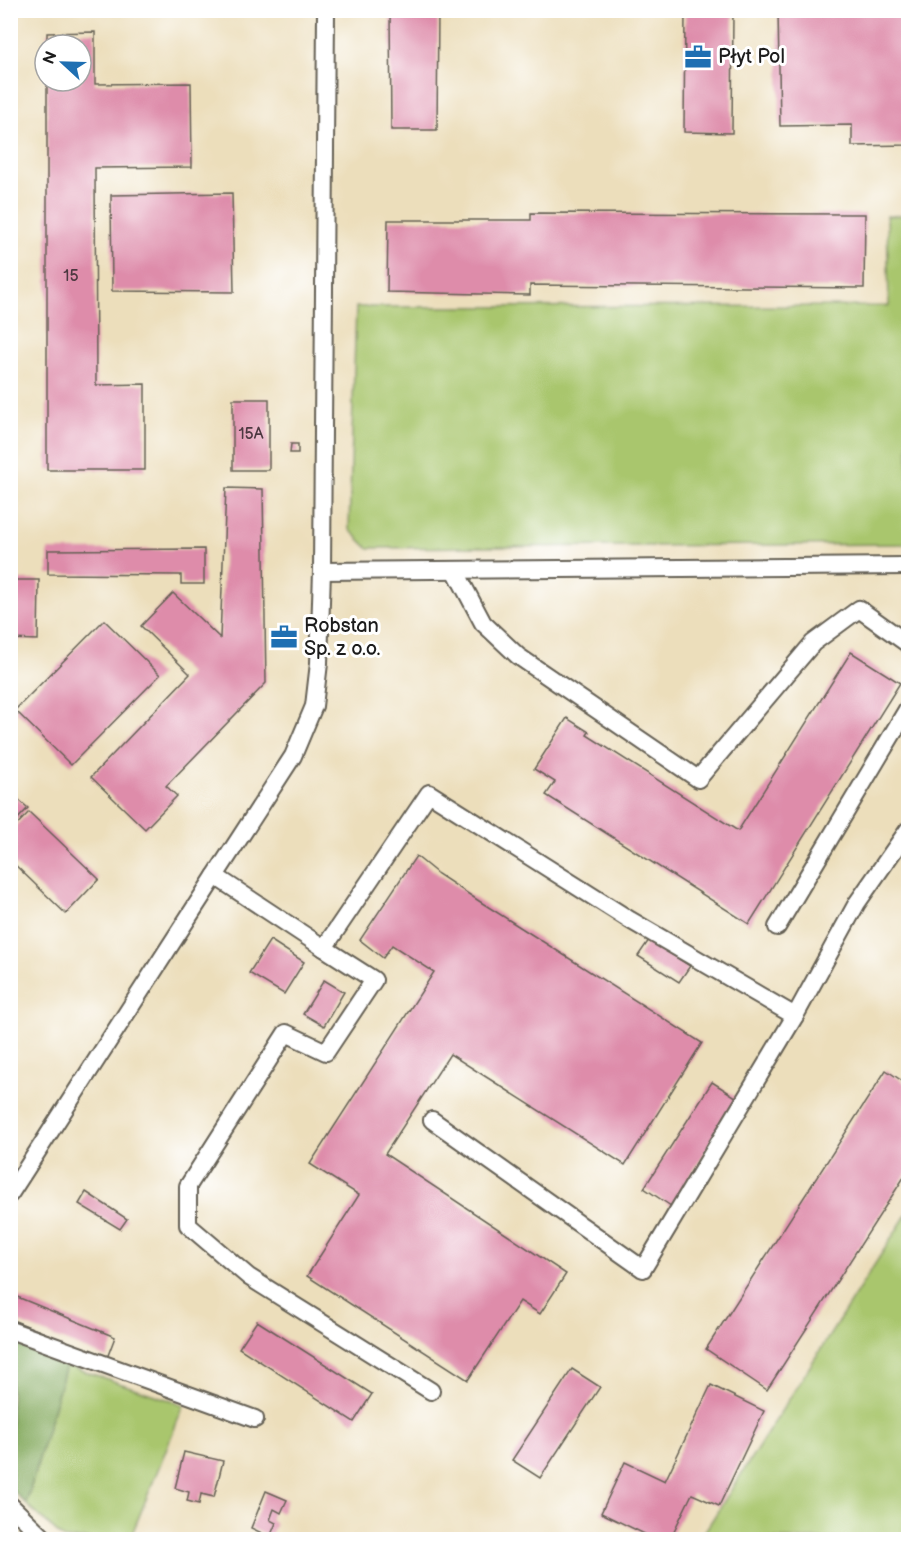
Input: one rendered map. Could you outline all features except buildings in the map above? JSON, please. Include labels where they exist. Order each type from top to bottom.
[{"type":"lane","points":[[10,1194],[292,756],[314,706],[319,663],[322,571],[326,10]]},
{"type":"lane","points":[[322,571],[909,566]]},
{"type":"lane","points":[[455,570],[483,623],[518,656],[698,779],[813,643],[860,609],[909,644]]},
{"type":"lane","points":[[777,927],[909,708]]},
{"type":"lane","points":[[324,948],[429,793],[630,920],[795,1016]]},
{"type":"lane","points":[[432,1120],[644,1269],[795,1016],[857,903],[909,830]]},
{"type":"lane","points":[[215,876],[374,980],[326,1052],[286,1034],[188,1186],[188,1225],[249,1277],[430,1391]]},
{"type":"lane","points":[[10,1330],[255,1419]]},
{"type":"lane","points":[[10,1505],[46,1539]]},
{"type":"green space","points":[[908,215],[908,544],[368,548],[349,529],[356,307],[889,306],[887,216]]},
{"type":"green space","points":[[908,1212],[908,1539],[700,1539]]},
{"type":"green space","points":[[11,1342],[66,1365],[26,1504],[11,1489]]},
{"type":"green space","points":[[66,1365],[184,1405],[130,1539],[64,1539],[26,1504]]},
{"type":"place","name":"Płyt Pol","points":[[698,57]]},
{"type":"place","name":"Robstan Sp. z o.o.","points":[[284,637]]}]
